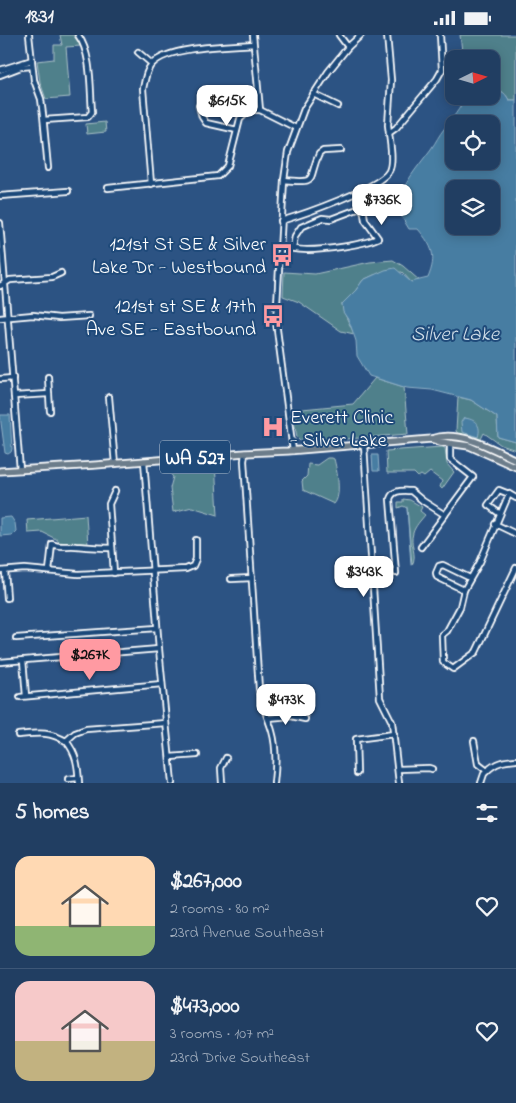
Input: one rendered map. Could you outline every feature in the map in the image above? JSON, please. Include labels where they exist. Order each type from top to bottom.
[{"type":"main road","name":"WA 527","points":[[0,471],[293,451],[431,439],[439,436],[464,439],[516,460]]},
{"type":"main road","name":"WA 527","points":[[431,439],[440,443],[450,443],[480,450],[516,467]]},
{"type":"street","points":[[29,35],[34,80],[41,99],[48,168]]},
{"type":"street","points":[[44,120],[88,117],[91,115],[86,47],[78,35]]},
{"type":"street","points":[[253,35],[260,110]]},
{"type":"street","points":[[339,35],[348,47]]},
{"type":"street","points":[[293,451],[276,322],[280,221],[288,153],[304,109],[328,72],[348,47],[361,35]]},
{"type":"street","points":[[280,221],[366,188],[387,174],[391,164],[388,125],[391,80],[387,35]]},
{"type":"street","points":[[389,133],[396,128],[438,79],[442,70],[440,35]]},
{"type":"street","points":[[151,184],[143,89],[145,77],[152,64],[179,51],[254,44]]},
{"type":"street","points":[[138,52],[152,64]]},
{"type":"street","points":[[0,70],[32,63]]},
{"type":"street","points":[[0,75],[32,63]]},
{"type":"street","points":[[313,95],[338,106]]},
{"type":"street","points":[[199,105],[202,117],[206,123],[237,130]]},
{"type":"street","points":[[108,188],[218,176],[228,166],[240,119],[250,110],[260,110],[296,128]]},
{"type":"street","points":[[284,180],[301,182],[310,179],[313,176],[319,154],[323,151],[341,149]]},
{"type":"street","points":[[0,196],[68,191]]},
{"type":"street","points":[[279,247],[293,249],[308,250],[368,243],[378,238],[365,220],[363,207],[331,219],[322,218],[301,227],[295,236],[293,249]]},
{"type":"street","points":[[0,223],[20,470]]},
{"type":"street","points":[[0,286],[10,280],[52,277],[61,273]]},
{"type":"street","points":[[0,318],[32,315],[59,318],[89,316]]},
{"type":"street","points":[[48,377],[50,411]]},
{"type":"street","points":[[0,379],[13,378]]},
{"type":"street","points":[[14,397],[50,394]]},
{"type":"street","points":[[109,397],[115,464]]},
{"type":"street","points":[[421,547],[473,477],[450,459],[450,443]]},
{"type":"street","points":[[364,445],[380,692],[383,706],[392,722],[399,783]]},
{"type":"street","points":[[245,453],[259,689],[275,750],[274,783]]},
{"type":"street","points":[[144,461],[158,649],[172,783]]},
{"type":"street","points":[[500,514],[489,507],[489,503],[497,491],[500,490],[516,498]]},
{"type":"street","points":[[114,573],[109,504],[115,491]]},
{"type":"street","points":[[396,573],[391,495],[394,492],[411,491],[445,515]]},
{"type":"street","points":[[509,494],[480,562],[464,589],[460,607],[447,631],[442,635],[443,662],[453,669],[476,651],[516,568]]},
{"type":"street","points":[[495,524],[516,534]]},
{"type":"street","points":[[7,598],[2,571],[25,569],[78,574],[186,569],[193,566],[196,559],[196,540]]},
{"type":"street","points":[[49,571],[52,544],[58,547],[112,548]]},
{"type":"street","points":[[464,589],[437,577],[436,573],[440,566],[443,565],[470,578]]},
{"type":"street","points":[[231,579],[252,578]]},
{"type":"street","points":[[16,638],[157,627]]},
{"type":"street","points":[[0,662],[158,649]]},
{"type":"street","points":[[23,660],[23,697],[162,684]]},
{"type":"street","points":[[268,718],[291,715],[305,719]]},
{"type":"street","points":[[66,741],[75,733],[86,729],[166,723]]},
{"type":"street","points":[[18,735],[46,732],[66,741],[76,758],[78,780],[68,779]]},
{"type":"street","points":[[357,773],[356,739],[394,734]]},
{"type":"street","points":[[474,741],[478,764],[487,771]]},
{"type":"street","points":[[170,757],[198,755]]},
{"type":"street","points":[[222,783],[220,768],[226,758]]},
{"type":"street","points":[[481,783],[484,773],[494,764],[502,761],[516,760]]},
{"type":"street","points":[[398,769],[432,769]]},
{"type":"green space","points":[[60,35],[73,35],[81,46],[66,47],[70,97],[46,99],[40,82],[37,61],[54,59],[54,45],[62,45]]},
{"type":"green space","points":[[460,35],[516,35],[516,100],[509,100],[500,91],[500,50],[462,50]]},
{"type":"green space","points":[[105,122],[106,132],[87,134],[86,124]]},
{"type":"green space","points":[[393,260],[420,281],[411,282],[402,272],[374,275],[363,280],[342,304],[354,334],[341,331],[299,302],[283,296],[284,272],[315,274],[370,262]]},
{"type":"green space","points":[[375,378],[404,387],[408,434],[334,440],[319,438],[300,440],[297,437],[292,410],[353,404]]},
{"type":"green space","points":[[458,397],[471,400],[497,417],[498,437],[516,442],[516,450],[501,445],[484,433],[480,441],[459,435],[456,431]]},
{"type":"green space","points":[[445,448],[447,464],[454,472],[442,489],[440,487],[442,481],[430,472],[424,477],[421,475],[418,477],[414,473],[387,473],[386,451]]},
{"type":"green space","points":[[327,458],[334,459],[337,476],[338,495],[334,504],[303,490],[302,481],[307,476],[308,464],[317,465]]},
{"type":"green space","points":[[215,462],[218,515],[192,507],[173,512],[170,488],[173,477],[165,467]]},
{"type":"green space","points":[[403,499],[410,500],[422,507],[420,511],[425,515],[413,533],[414,561],[412,565],[407,508],[403,506],[398,508],[398,502],[403,502]]},
{"type":"green space","points":[[86,515],[88,545],[59,545],[58,540],[42,532],[28,533],[27,520]]},
{"type":"water","name":"Silver Lake","points":[[500,91],[504,93],[509,100],[516,100],[516,442],[498,437],[497,417],[471,400],[432,390],[407,388],[369,376],[357,356],[356,341],[349,321],[343,312],[342,304],[363,280],[385,270],[395,268],[411,282],[428,278],[433,258],[430,247],[418,229],[409,229],[397,209],[402,192],[410,177],[445,127],[445,170],[500,170],[500,115],[454,115],[461,105],[500,105]]},
{"type":"water","points":[[0,415],[10,415],[12,449],[8,454],[5,453]]},
{"type":"water","points":[[464,418],[477,423],[479,429],[478,437],[462,432],[461,422]]},
{"type":"water","points":[[372,455],[378,455],[379,471],[373,471]]},
{"type":"water","points":[[11,517],[15,523],[16,531],[12,535],[0,536],[0,518]]},
{"type":"waterway","points":[[407,507],[411,565]]},
{"type":"place","name":"121st St SE & Silver Lake Dr - Westbound","points":[[282,255]]},
{"type":"place","name":"121st st SE & 17th Ave SE - Eastbound","points":[[273,316]]},
{"type":"place","name":"Everett Clinic - Silver Lake","points":[[273,427]]}]
